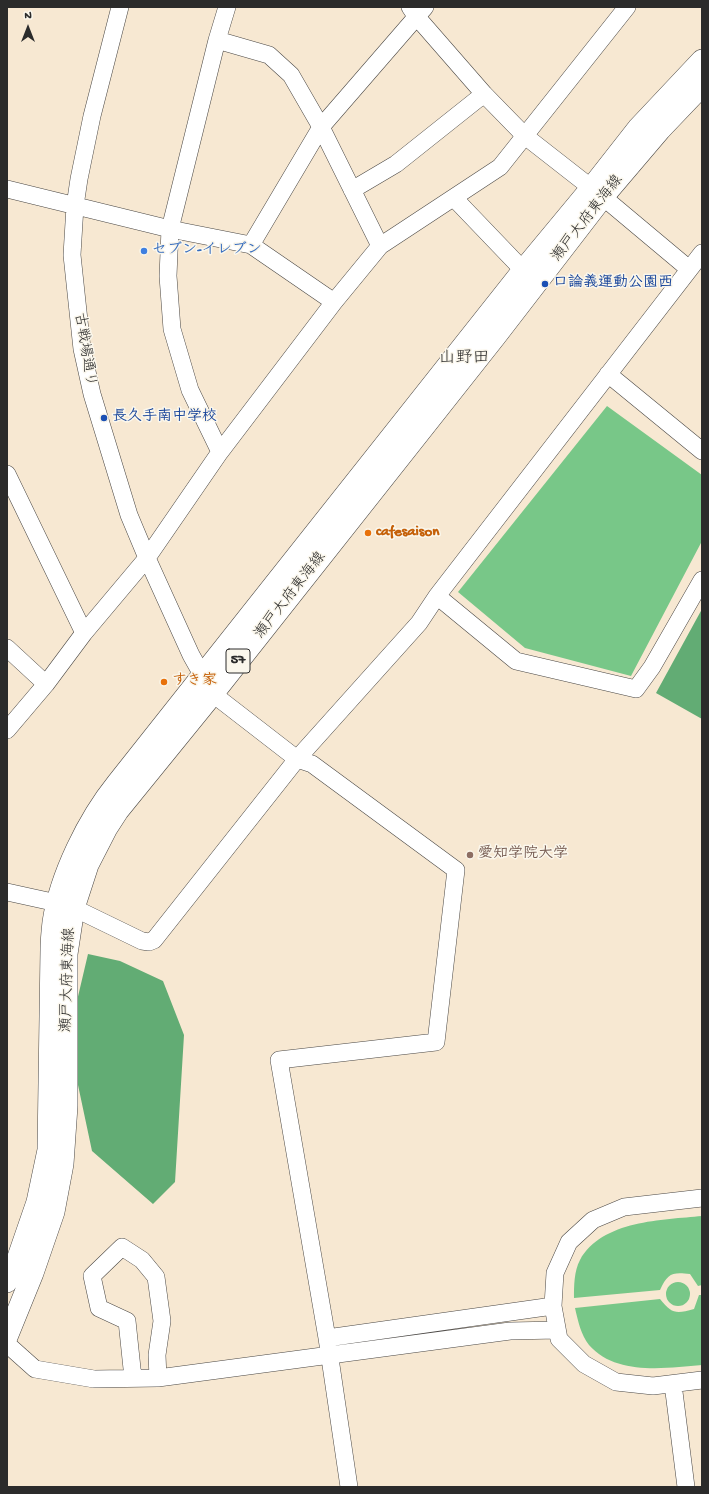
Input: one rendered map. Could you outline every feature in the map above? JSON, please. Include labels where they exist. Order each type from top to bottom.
[{"type":"main road","name":"瀬戸大府東海線","points":[[7,1282],[17,1260],[37,1202],[48,1150],[51,950],[53,922],[65,906],[88,865],[106,828],[129,797],[213,694],[496,336],[597,193],[638,128],[702,60]]},
{"type":"main road","name":"瀬戸大府東海線","points":[[7,1338],[33,1272],[54,1212],[63,1164],[67,1106],[67,954],[70,929],[65,906],[80,842],[104,800],[523,270],[702,86]]},
{"type":"street","name":"古戦場通り","points":[[120,7],[92,116],[75,206],[72,256],[82,349],[101,428],[129,515],[191,655],[213,694]]},
{"type":"street","points":[[220,452],[190,390],[172,330],[168,276],[170,229],[217,40],[227,7]]},
{"type":"street","points":[[7,730],[46,684],[84,633],[147,558],[220,452],[334,302],[380,246],[500,167],[627,7]]},
{"type":"street","points":[[251,245],[321,127],[417,10],[484,94],[525,136],[689,269]]},
{"type":"street","points":[[217,40],[269,55],[291,75],[321,127],[380,246]]},
{"type":"street","points":[[352,190],[396,164],[484,94]]},
{"type":"street","points":[[7,189],[170,229],[251,245],[334,302]]},
{"type":"street","points":[[454,198],[523,270]]},
{"type":"street","points":[[7,892],[65,906],[142,941],[149,942],[154,940],[297,760],[419,623],[437,596],[702,253]]},
{"type":"street","points":[[608,374],[702,451]]},
{"type":"street","points":[[7,474],[84,633]]},
{"type":"street","points":[[437,596],[516,661],[636,689],[652,667],[702,580]]},
{"type":"street","points":[[7,648],[46,684]]},
{"type":"street","points":[[213,694],[297,760],[312,764],[456,870],[436,1042],[279,1060],[330,1356],[349,1487]]},
{"type":"street","points":[[702,1198],[624,1207],[593,1220],[569,1242],[555,1273],[553,1306],[559,1339],[584,1364],[616,1382],[653,1386],[702,1380]]},
{"type":"street","points":[[133,1378],[127,1321],[99,1308],[92,1276],[122,1247],[142,1260],[156,1277],[162,1321],[157,1355],[158,1378]]},
{"type":"street","points":[[327,1338],[553,1306]]},
{"type":"street","points":[[7,1344],[35,1369],[94,1379],[158,1378],[510,1331],[557,1330]]},
{"type":"street","points":[[673,1384],[686,1487]]},
{"type":"green space","points":[[607,406],[702,475],[702,541],[631,676],[525,648],[458,592]]},
{"type":"green space","points":[[702,609],[702,719],[656,693]]},
{"type":"green space","points":[[88,954],[120,961],[163,981],[184,1035],[175,1182],[153,1204],[92,1151],[78,1085],[76,1005]]},
{"type":"green space","points":[[702,1216],[702,1285],[698,1286],[690,1274],[679,1273],[668,1277],[660,1290],[574,1298],[575,1274],[578,1264],[590,1247],[603,1237],[635,1224]]},
{"type":"green space","points":[[678,1282],[687,1285],[690,1294],[687,1303],[678,1306],[669,1303],[666,1294],[669,1285]]},
{"type":"green space","points":[[699,1295],[702,1295],[702,1365],[673,1368],[642,1368],[613,1362],[600,1355],[586,1341],[575,1308],[660,1299],[671,1310],[675,1312],[683,1312],[694,1309]]},
{"type":"place","name":"セブン-イレブン","points":[[144,251]]},
{"type":"place","name":"口論義運動公園西","points":[[545,284]]},
{"type":"place","name":"長久手南中学校","points":[[104,418]]},
{"type":"place","name":"cafesaison","points":[[368,533]]},
{"type":"place","name":"すき家","points":[[164,682]]},
{"type":"place","name":"愛知学院大学","points":[[470,855]]},
{"type":"district","name":"山野田","points":[[464,359]]}]
